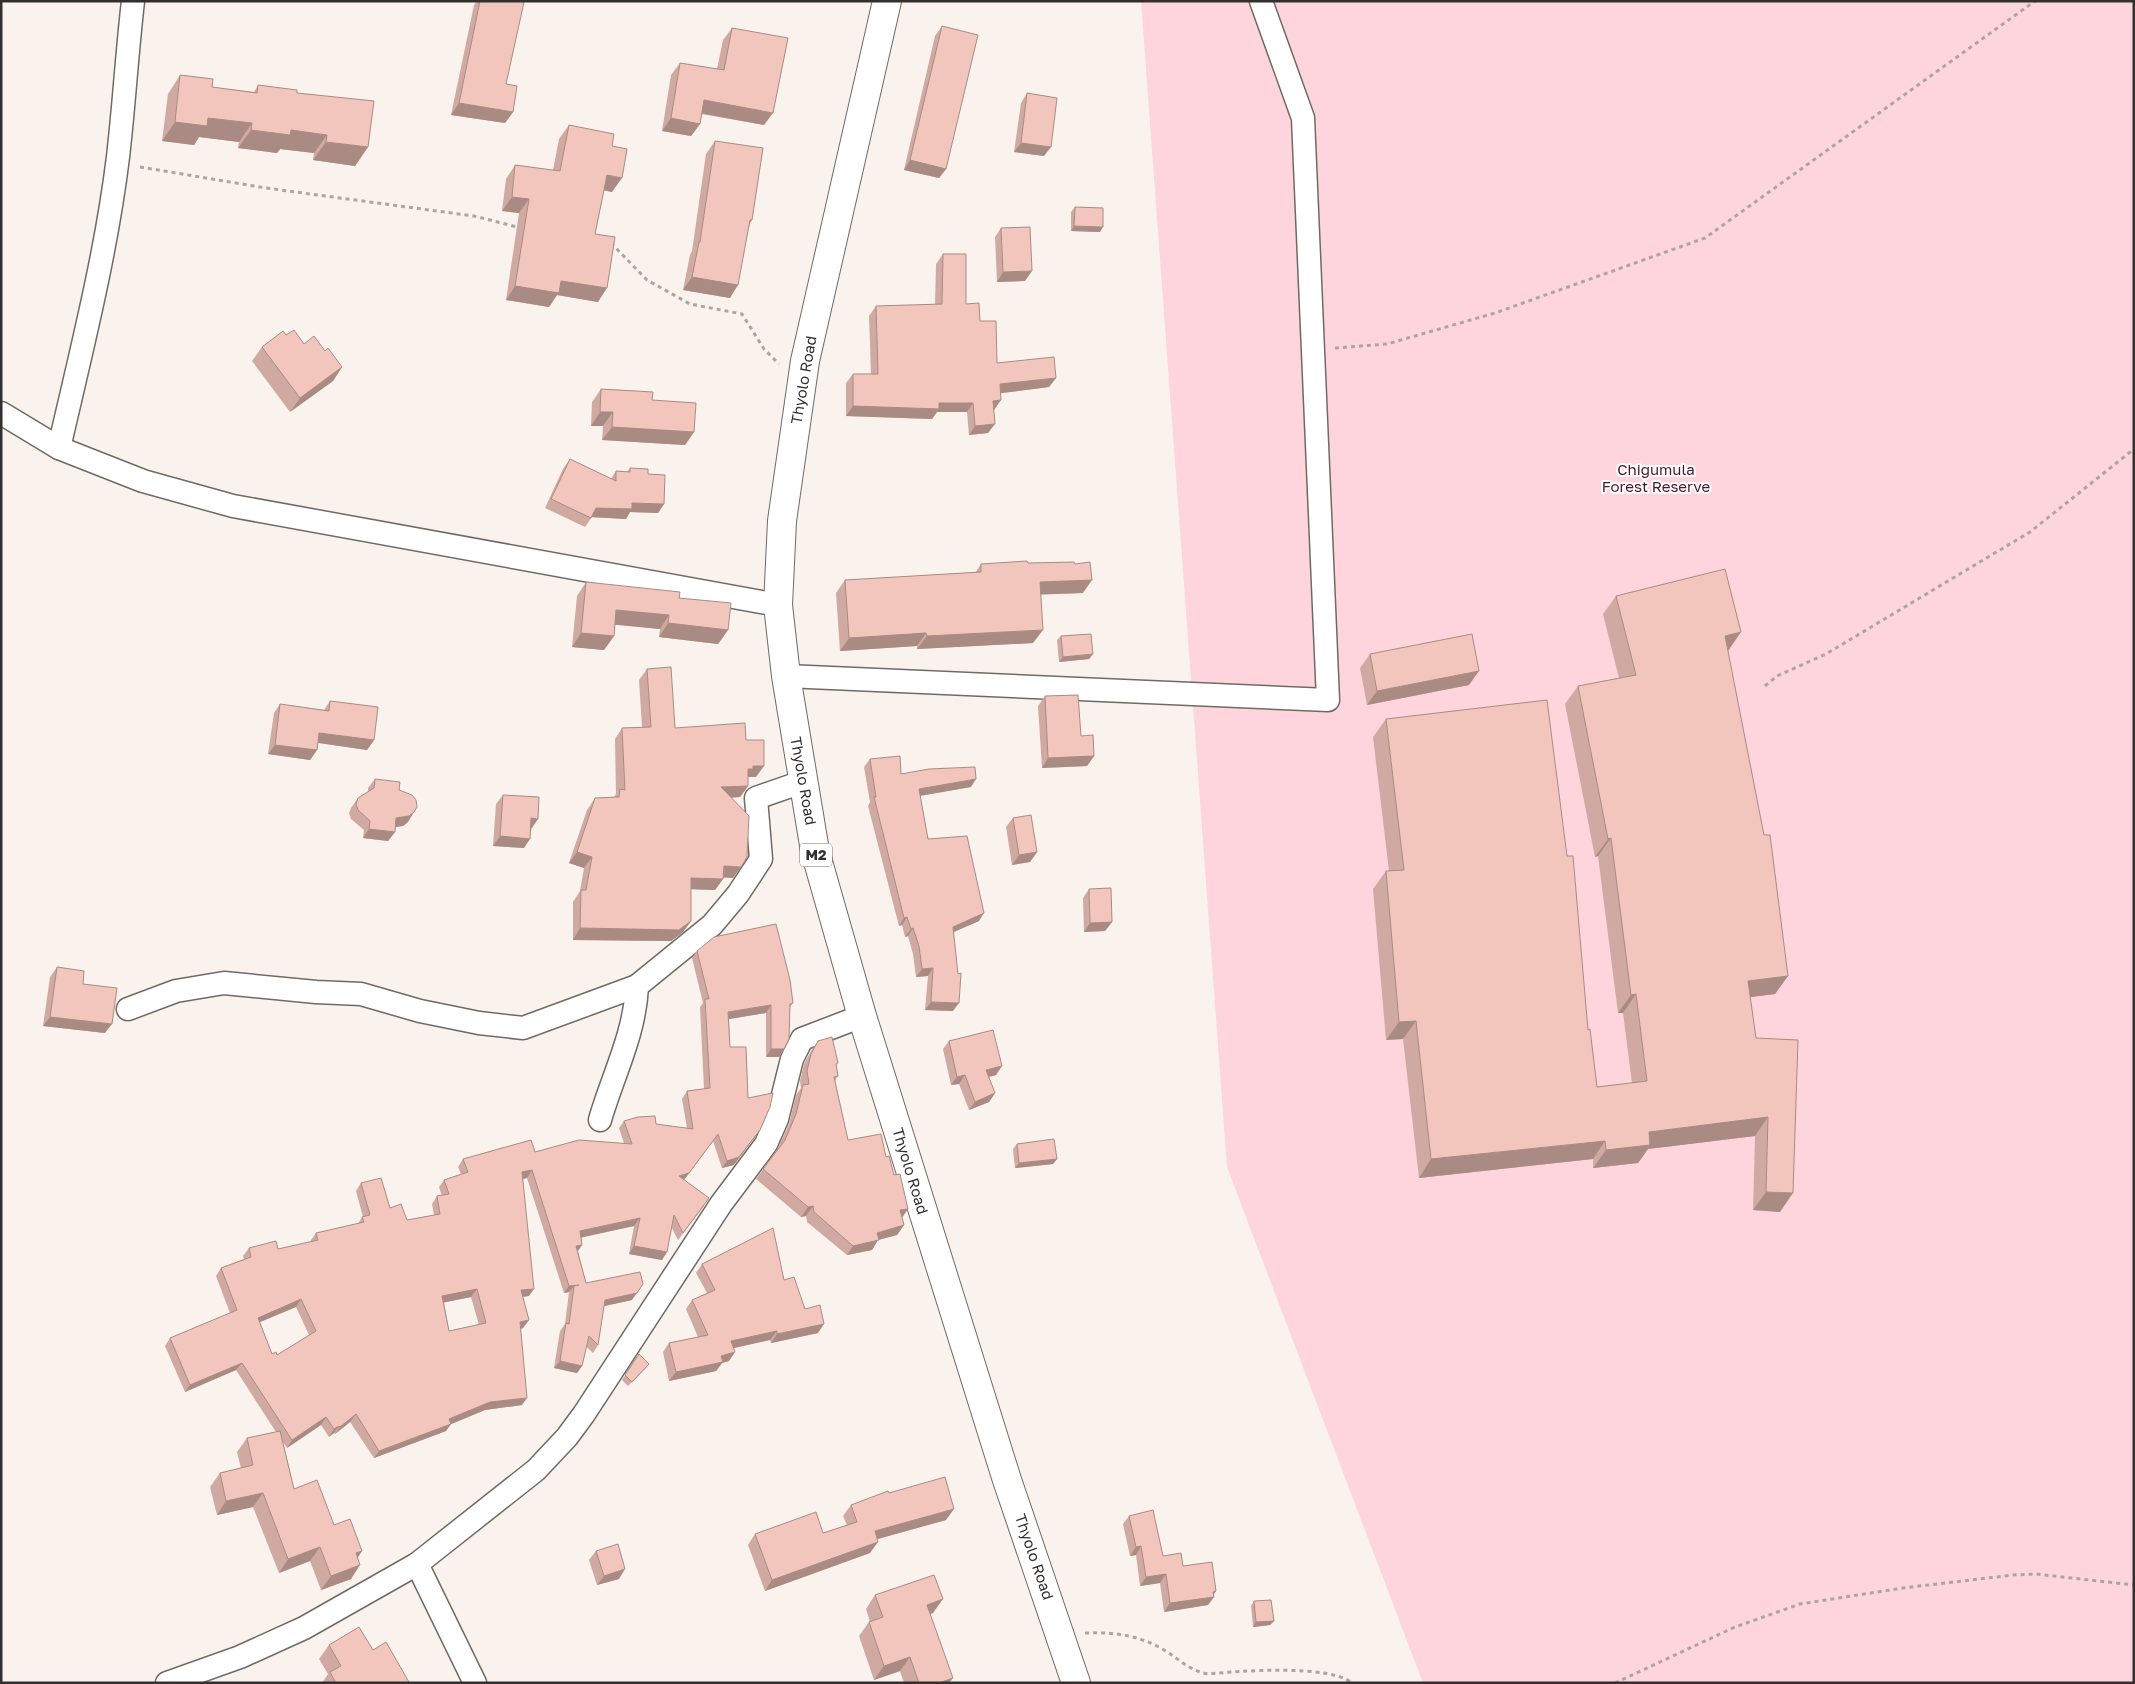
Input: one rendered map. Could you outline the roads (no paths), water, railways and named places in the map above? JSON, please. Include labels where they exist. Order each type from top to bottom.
[{"type":"highway","name":"Thyolo Road","points":[[887,1],[801,388],[782,521],[778,605],[786,676],[802,782],[815,851],[862,1016],[1004,1470],[1076,1683]]},
{"type":"street","points":[[59,448],[85,335],[116,164],[133,1]]},
{"type":"street","points":[[786,676],[1328,700],[1303,118],[1261,1]]},
{"type":"street","points":[[1,413],[59,448],[143,481],[233,506],[778,605]]},
{"type":"street","points":[[128,1009],[176,991],[224,983],[316,992],[361,994],[420,1011],[479,1023],[523,1028],[637,986],[712,925],[738,894],[761,859],[756,798],[802,782]]},
{"type":"street","points":[[600,1120],[627,1041],[636,1006],[637,986]]},
{"type":"street","points":[[166,1683],[240,1657],[304,1628],[417,1564],[536,1470],[567,1437],[605,1383],[721,1204],[766,1144],[777,1119],[792,1059],[802,1039],[862,1016]]},
{"type":"street","points":[[417,1564],[475,1683]]},
{"type":"park label","name":"Chigumula Forest Reserve","points":[[1656,478]]}]
